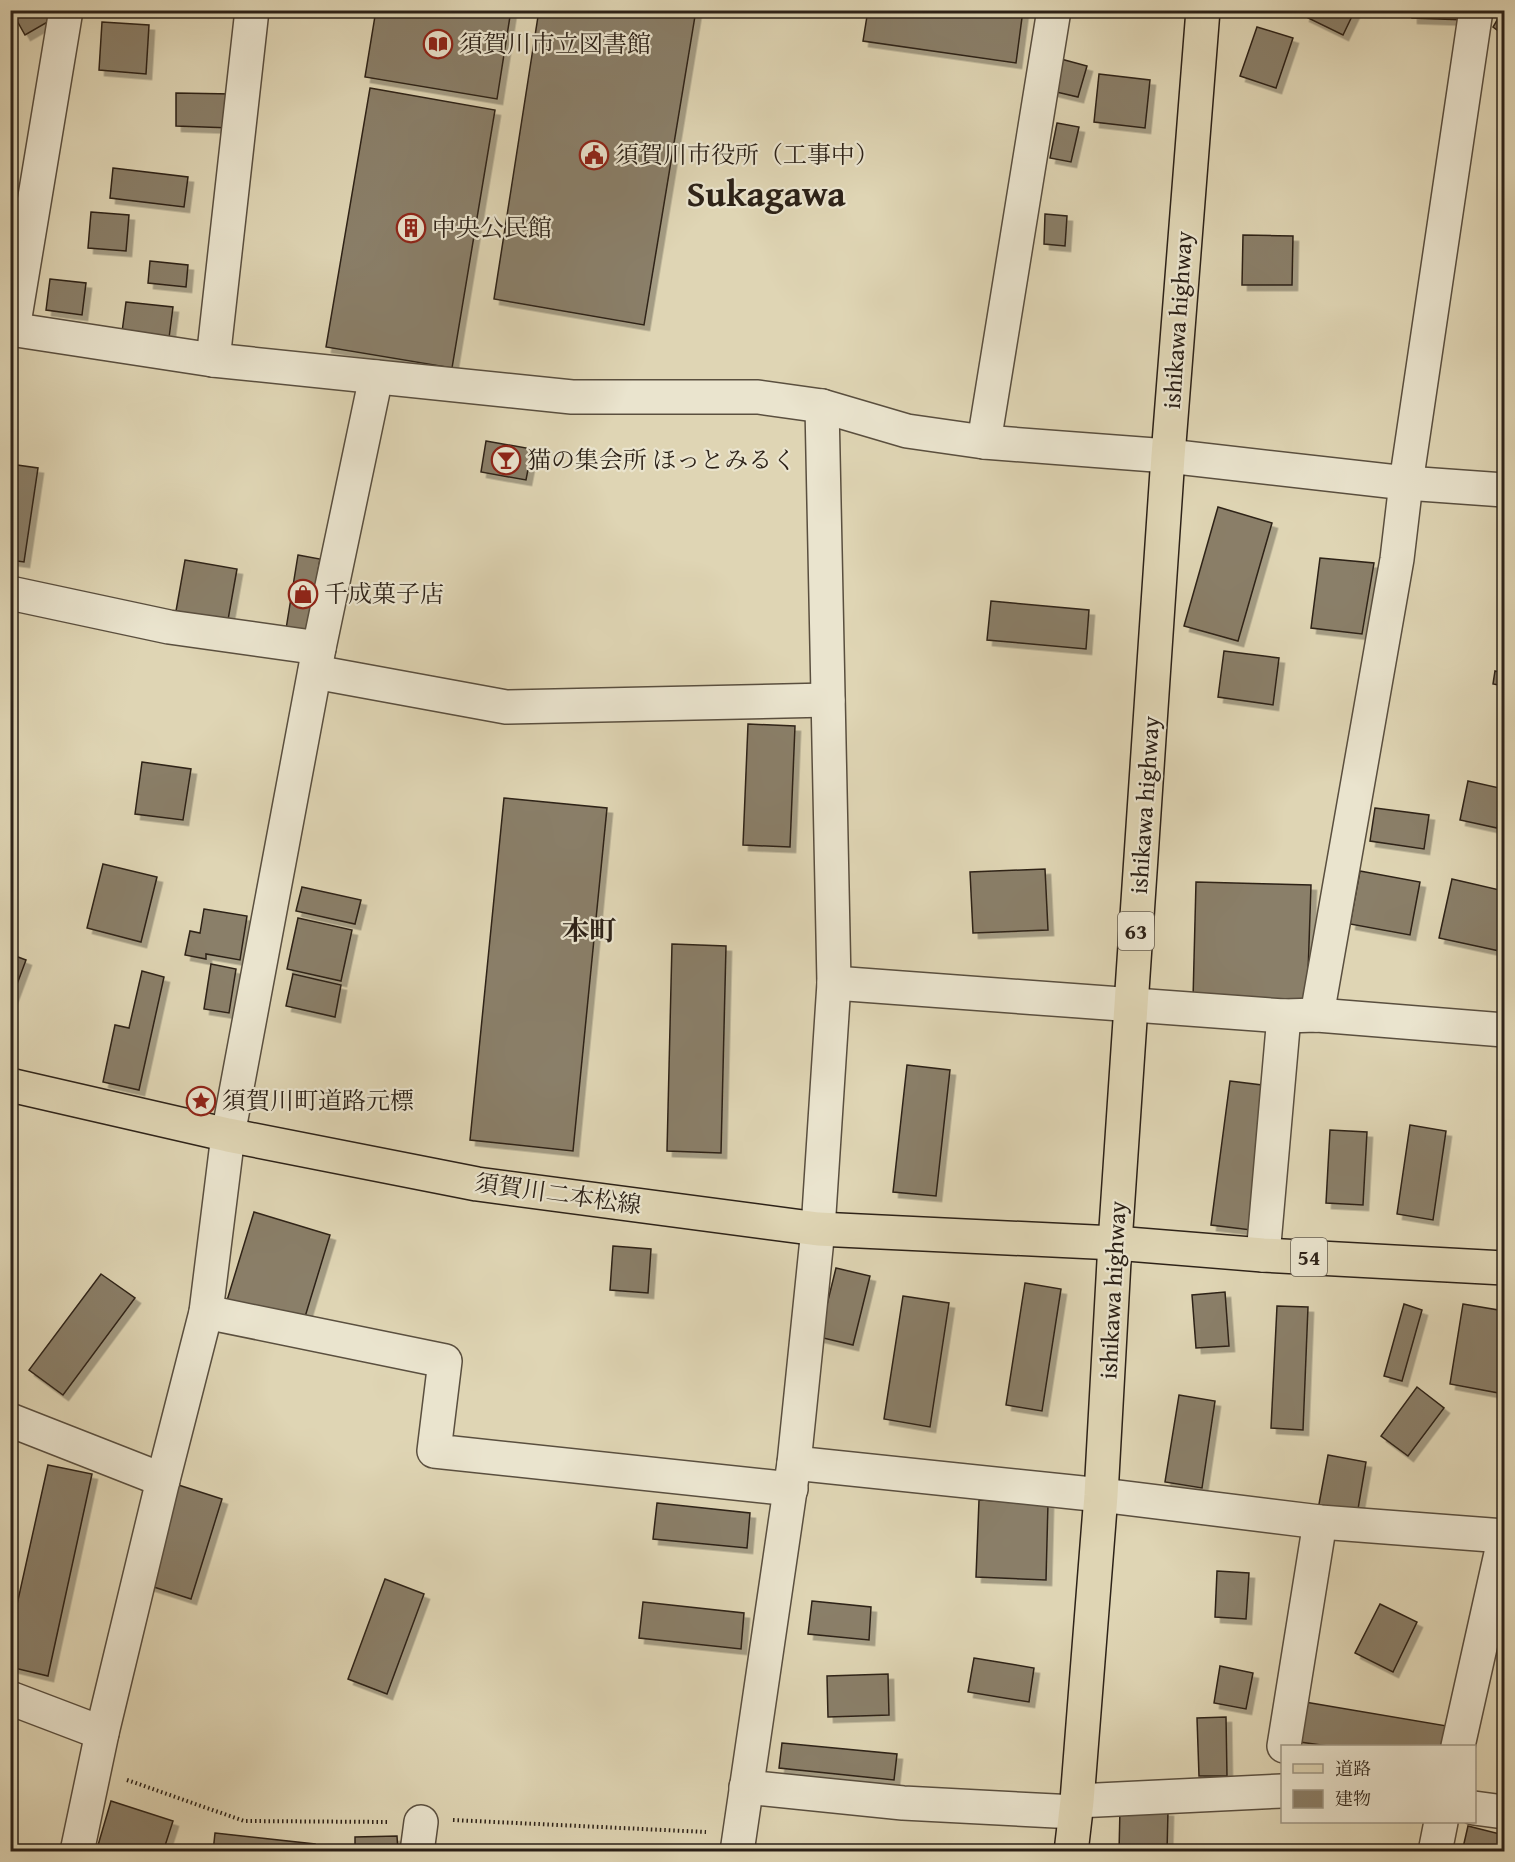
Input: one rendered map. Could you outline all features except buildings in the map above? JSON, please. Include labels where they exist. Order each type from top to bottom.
[{"type":"main road","name":"ishikawa highway","points":[[1071,1851],[1101,1495],[1115,1243],[1168,456],[1203,10]]},
{"type":"main road","name":"須賀川二本松線","points":[[10,1085],[228,1135],[477,1184],[818,1229],[1115,1243]]},
{"type":"main road","name":"54","points":[[1115,1243],[1263,1255],[1504,1268]]},
{"type":"street","points":[[66,10],[12,329],[213,360],[572,397],[759,397],[822,406],[907,431],[984,442],[1168,456],[1406,483],[1504,490]]},
{"type":"street","points":[[213,360],[252,10]]},
{"type":"street","points":[[984,442],[1054,10]]},
{"type":"street","points":[[1317,1015],[1397,559],[1406,483],[1476,10]]},
{"type":"street","points":[[77,1851],[102,1733],[206,1312],[228,1135],[317,660],[376,377]]},
{"type":"street","points":[[737,1851],[793,1476],[818,1229],[834,983],[822,406]]},
{"type":"street","points":[[10,593],[317,660],[506,707],[828,700]]},
{"type":"street","points":[[834,983],[1284,1016],[1317,1015],[1504,1030]]},
{"type":"street","points":[[1263,1255],[1284,1016]]},
{"type":"street","points":[[206,1312],[445,1361],[434,1451],[1101,1495],[1320,1522],[1504,1536]]},
{"type":"street","points":[[10,1420],[163,1480]]},
{"type":"street","points":[[1284,1745],[1320,1522]]},
{"type":"street","points":[[1458,1745],[1504,1540]]},
{"type":"street","points":[[10,1698],[102,1733]]},
{"type":"street","points":[[746,1787],[903,1803],[1076,1806],[1280,1791],[1281,1774]]},
{"type":"street","points":[[1476,1808],[1504,1812]]},
{"type":"street","points":[[1435,1851],[1442,1823]]},
{"type":"place","name":"須賀川市立図書館","points":[[438,44]]},
{"type":"place","name":"須賀川市役所（工事中）","points":[[594,155]]},
{"type":"place","name":"中央公民館","points":[[411,228]]},
{"type":"place","name":"猫の集会所 ほっとみるく","points":[[506,460]]},
{"type":"place","name":"千成菓子店","points":[[303,594]]},
{"type":"place","name":"須賀川町道路元標","points":[[201,1101]]},
{"type":"district","name":"Sukagawa","points":[[766,193]]},
{"type":"district","name":"本町","points":[[589,931]]}]
